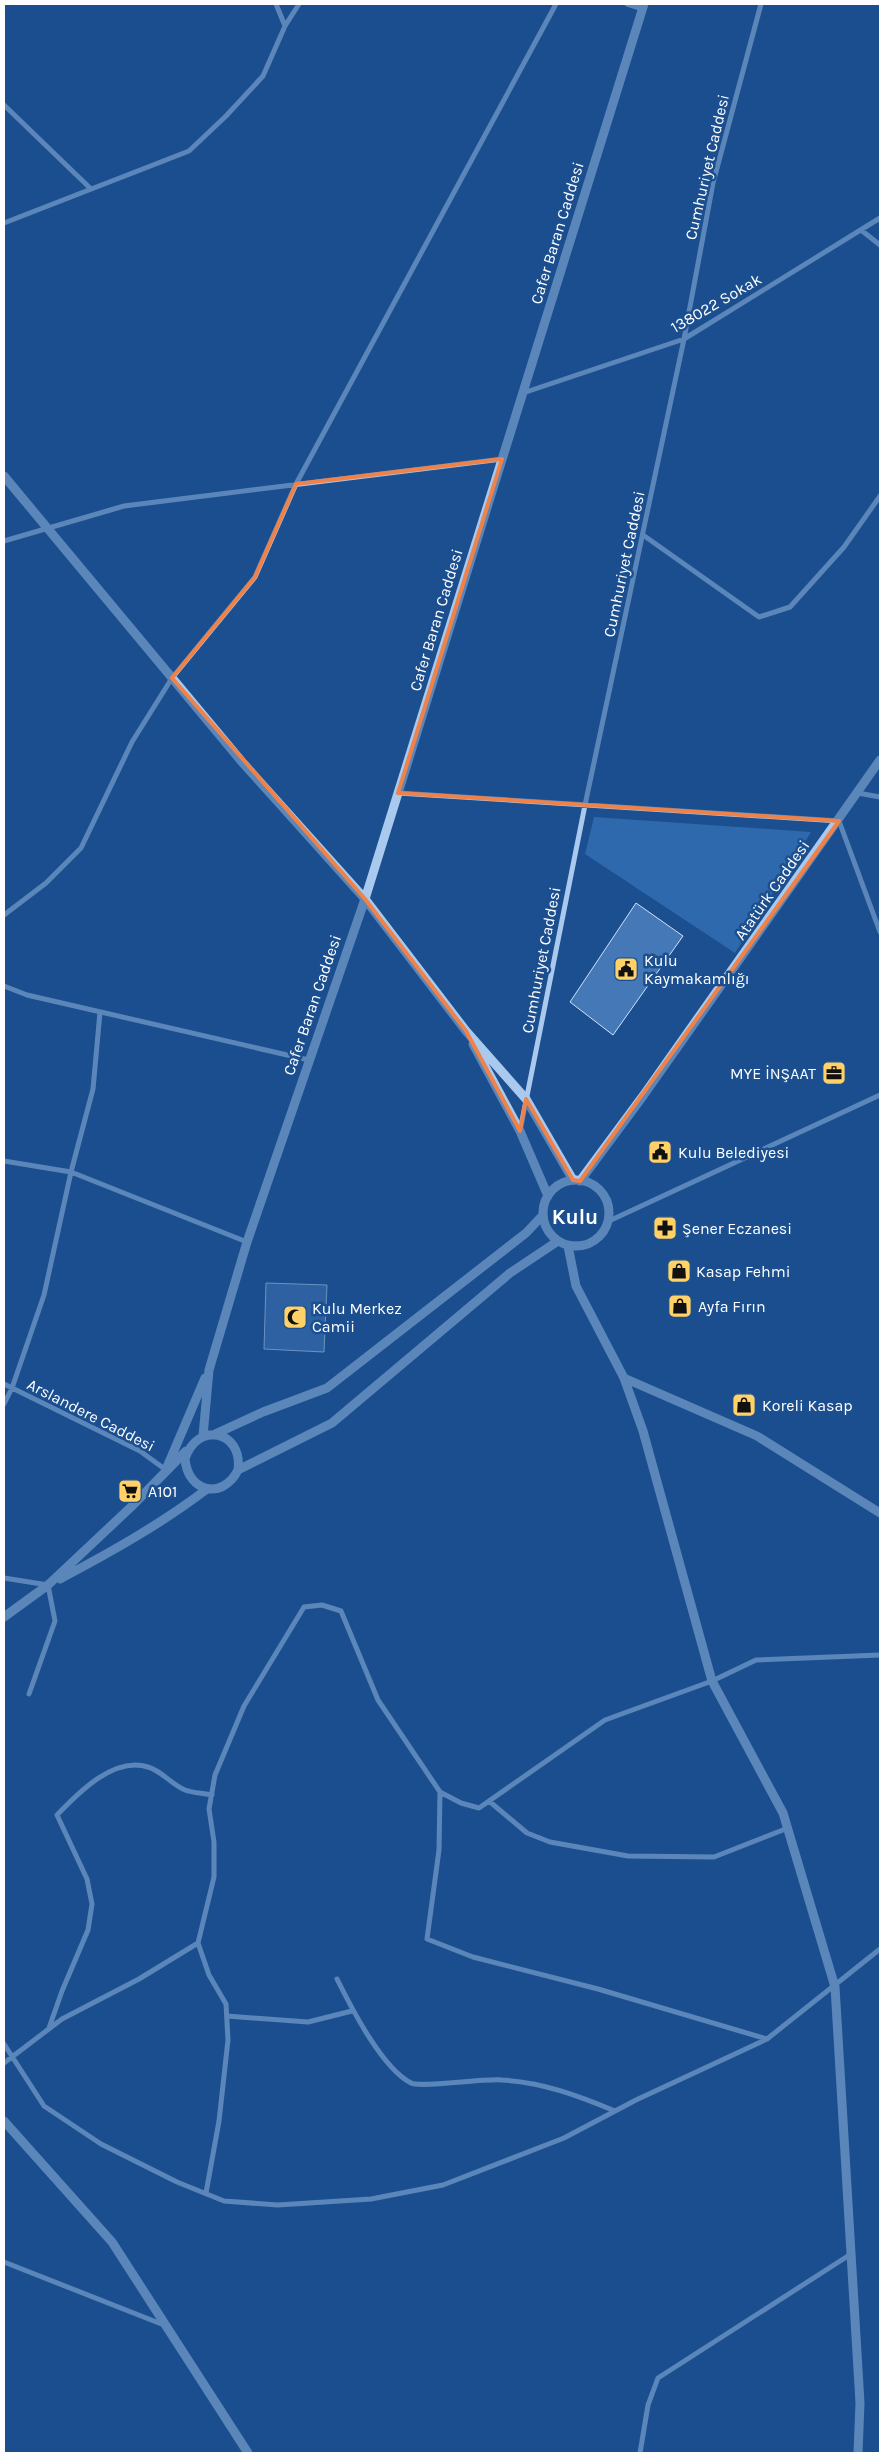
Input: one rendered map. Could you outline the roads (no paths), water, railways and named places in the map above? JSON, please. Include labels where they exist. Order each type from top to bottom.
[{"type":"street","points":[[276,4],[285,26]]},
{"type":"street","points":[[4,223],[189,151],[226,116],[262,76],[285,26],[299,4]]},
{"type":"street","points":[[4,915],[46,883],[81,848],[132,742],[172,678],[255,576],[296,484],[556,4]]},
{"type":"street","points":[[628,4],[643,6]]},
{"type":"street","name":"Cumhuriyet Caddesi","points":[[520,1131],[585,805],[684,339],[713,183],[761,4]]},
{"type":"street","name":"Cafer Baran Caddesi","points":[[209,1370],[247,1242],[365,899],[643,6]]},
{"type":"street","points":[[4,105],[91,189]]},
{"type":"street","name":"138022 Sokak","points":[[523,393],[684,339],[880,218]]},
{"type":"street","points":[[861,230],[880,245]]},
{"type":"street","points":[[4,541],[124,506],[502,459]]},
{"type":"street","points":[[4,476],[242,762],[365,899],[466,1031],[526,1099],[576,1180]]},
{"type":"street","points":[[642,534],[759,617],[790,607],[844,547],[880,496]]},
{"type":"street","name":"Atatürk Caddesi","points":[[576,1180],[644,1096],[839,821],[880,760]]},
{"type":"street","points":[[398,793],[839,821],[880,932]]},
{"type":"street","points":[[858,793],[880,797]]},
{"type":"street","points":[[4,986],[27,995],[310,1060]]},
{"type":"street","points":[[4,1404],[12,1388],[44,1295],[71,1172],[93,1089],[100,1012]]},
{"type":"street","points":[[466,1031],[520,1131],[548,1196]]},
{"type":"street","points":[[608,1221],[880,1095]]},
{"type":"street","points":[[4,1161],[71,1172],[247,1242]]},
{"type":"street","points":[[4,1617],[48,1585],[132,1507],[194,1441],[326,1388],[526,1233],[543,1215],[548,1196],[554,1188],[576,1180],[593,1185],[601,1191],[607,1200],[608,1221],[605,1230],[589,1244],[568,1246],[558,1241],[547,1230],[543,1215]]},
{"type":"street","points":[[238,1470],[332,1423],[510,1273],[558,1241]]},
{"type":"street","points":[[568,1246],[576,1286],[624,1378],[643,1431],[712,1681],[783,1813],[835,1987],[860,2403],[858,2453]]},
{"type":"street","points":[[203,1436],[209,1370]]},
{"type":"street","points":[[166,1470],[209,1370]]},
{"type":"street","points":[[624,1378],[757,1436],[880,1513]]},
{"type":"street","name":"Arslandere Caddesi","points":[[4,1384],[132,1447],[166,1470]]},
{"type":"street","points":[[188,1449],[185,1459],[190,1478],[207,1489],[217,1489],[226,1485],[234,1479],[238,1470],[238,1455],[231,1442],[223,1436],[213,1434]]},
{"type":"street","points":[[4,1578],[48,1585],[118,1549],[182,1508],[207,1489]]},
{"type":"street","points":[[28,1694],[55,1621],[48,1585]]},
{"type":"street","points":[[206,2194],[221,2103],[228,2040],[226,2004],[209,1975],[198,1943],[214,1877],[214,1842],[209,1809],[215,1775],[244,1706],[304,1607],[322,1605],[341,1611],[378,1700],[440,1792],[461,1803],[479,1808],[604,1720],[712,1681],[756,1660],[880,1654]]},
{"type":"street","points":[[49,2028],[62,1991],[88,1930],[92,1904],[87,1879],[57,1816],[74,1798],[112,1770],[130,1765],[149,1767],[184,1789],[212,1795]]},
{"type":"street","points":[[440,1792],[439,1850],[427,1939],[473,1957],[598,1988],[767,2039]]},
{"type":"street","points":[[489,1801],[527,1833],[550,1842],[628,1856],[714,1857],[788,1828]]},
{"type":"street","points":[[4,2063],[62,2019],[138,1979],[198,1943]]},
{"type":"street","points":[[4,2044],[44,2106],[101,2144],[177,2182],[224,2201],[278,2204],[371,2199],[443,2186],[564,2138],[615,2111],[767,2039],[835,1987],[880,1949]]},
{"type":"street","points":[[337,1979],[352,2011],[394,2071],[413,2084],[502,2080],[564,2090],[615,2111]]},
{"type":"street","points":[[227,2016],[308,2022],[352,2011]]},
{"type":"street","points":[[4,2121],[112,2242],[248,2453]]},
{"type":"street","points":[[640,2453],[648,2405],[658,2378],[851,2254]]},
{"type":"street","points":[[4,2262],[164,2325]]},
{"type":"place","name":"Kulu Kaymakamlığı","points":[[626,969]]},
{"type":"place","name":"MYE İNŞAAT","points":[[834,1073]]},
{"type":"place","name":"Kulu Belediyesi","points":[[660,1152]]},
{"type":"place","name":"Şener Eczanesi","points":[[665,1228]]},
{"type":"place","name":"Kasap Fehmi","points":[[679,1271]]},
{"type":"place","name":"Ayfa Fırın","points":[[680,1306]]},
{"type":"place","name":"Kulu Merkez Camii","points":[[295,1317]]},
{"type":"place","name":"Koreli Kasap","points":[[744,1405]]},
{"type":"place","name":"A101","points":[[130,1491]]},
{"type":"district","name":"Kulu","points":[[575,1217]]}]
